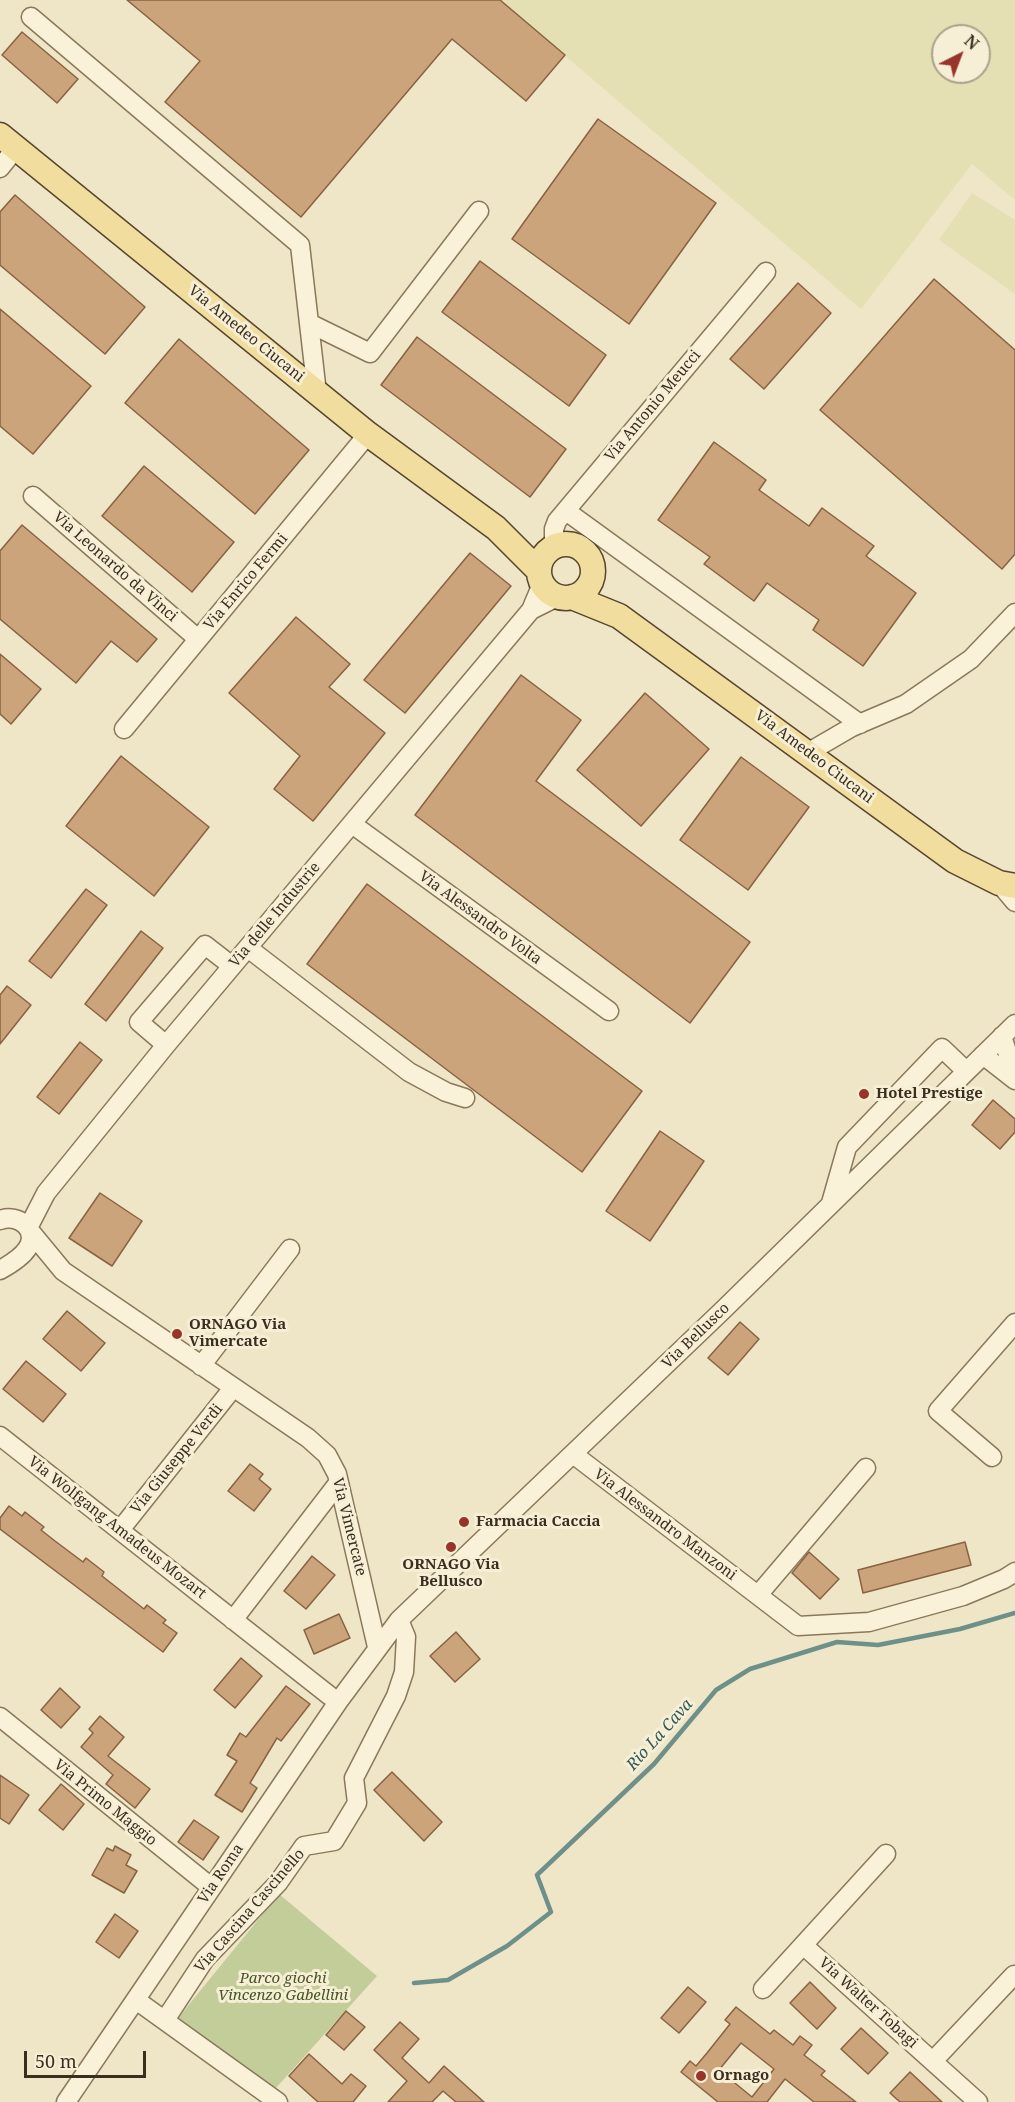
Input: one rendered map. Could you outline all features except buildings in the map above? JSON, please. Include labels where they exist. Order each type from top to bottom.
[{"type":"main road","name":"Via Amedeo Ciucani","points":[[8,141],[368,434],[496,528],[552,587],[619,616],[809,752],[938,849],[969,870],[1007,884]]},
{"type":"main road","name":"Via Amedeo Ciucani","points":[[496,528],[554,546],[572,544],[583,550],[591,561],[593,576],[601,592],[619,616]]},
{"type":"main road","points":[[554,546],[544,554],[552,587],[585,590],[593,576]]},
{"type":"street","points":[[31,17],[300,245],[317,393]]},
{"type":"street","points":[[0,168],[8,141]]},
{"type":"street","points":[[309,323],[370,353],[479,211]]},
{"type":"street","name":"Via Antonio Meucci","points":[[554,546],[555,526],[566,511],[766,272]]},
{"type":"street","name":"Via Enrico Fermi","points":[[124,729],[368,434]]},
{"type":"street","name":"Via Leonardo da Vinci","points":[[33,496],[198,639]]},
{"type":"street","points":[[566,511],[860,724]]},
{"type":"street","name":"Via delle Industrie","points":[[22,1255],[29,1245],[29,1230],[46,1193],[165,1045],[552,587]]},
{"type":"street","points":[[809,752],[860,724],[906,704],[971,660],[1015,613]]},
{"type":"street","name":"Via Alessandro Volta","points":[[352,824],[609,1011]]},
{"type":"street","points":[[1007,884],[1015,902]]},
{"type":"street","points":[[165,1045],[139,1022],[205,945],[232,966]]},
{"type":"street","points":[[248,948],[410,1072],[446,1092],[465,1098]]},
{"type":"street","points":[[1009,1030],[1015,1078]]},
{"type":"street","name":"Via Bellusco","points":[[377,1647],[399,1620],[1009,1030]]},
{"type":"street","points":[[831,1204],[847,1147],[942,1048],[966,1071]]},
{"type":"street","points":[[983,1055],[1015,1078]]},
{"type":"street","points":[[2,1218],[20,1220],[29,1230]]},
{"type":"street","name":"Via Vimercate","points":[[29,1230],[63,1270],[321,1448],[332,1462],[339,1482],[377,1647]]},
{"type":"street","points":[[201,1366],[290,1250]]},
{"type":"street","points":[[0,1255],[12,1258],[22,1255]]},
{"type":"street","points":[[0,1270],[22,1255]]},
{"type":"street","points":[[992,1457],[938,1411],[1015,1323]]},
{"type":"street","name":"Via Giuseppe Verdi","points":[[120,1530],[233,1388]]},
{"type":"street","name":"Via Wolfgang Amadeus Mozart","points":[[0,1436],[330,1696]]},
{"type":"street","name":"Via Alessandro Manzoni","points":[[573,1454],[798,1626],[869,1622],[963,1596],[1015,1572]]},
{"type":"street","points":[[758,1595],[866,1468]]},
{"type":"street","points":[[233,1620],[339,1482]]},
{"type":"street","name":"Via Cascina Cascinello","points":[[165,2020],[205,1959],[278,1883],[304,1846],[334,1841],[357,1803],[354,1778],[396,1696],[404,1672],[406,1637],[399,1620]]},
{"type":"street","name":"Via Roma","points":[[66,2102],[377,1647]]},
{"type":"street","name":"Via Primo Maggio","points":[[0,1717],[211,1887]]},
{"type":"street","points":[[763,1989],[886,1854]]},
{"type":"street","name":"Via Walter Tobagi","points":[[802,1945],[978,2102]]},
{"type":"street","points":[[933,2061],[1014,1975]]},
{"type":"street","points":[[136,2000],[278,2102]]},
{"type":"shaded area","points":[[500,0],[1015,0],[1015,200],[972,164],[861,309]]},
{"type":"shaded area","points":[[972,193],[1015,220],[1015,294],[939,240]]},
{"type":"green space","name":"Parco giochi Vincenzo Gabellini","points":[[279,1894],[377,1976],[275,2089],[178,2018]]},
{"type":"waterway","name":"Rio La Cava","points":[[414,1983],[448,1980],[507,1946],[551,1912],[537,1875],[654,1764],[716,1690],[750,1669],[837,1642],[878,1645],[960,1629],[1015,1613]]},
{"type":"place","name":"Hotel Prestige","points":[[864,1094]]},
{"type":"place","name":"ORNAGO Via Vimercate","points":[[177,1334]]},
{"type":"place","name":"Farmacia Caccia","points":[[464,1522]]},
{"type":"place","name":"ORNAGO Via Bellusco","points":[[451,1547]]},
{"type":"place","name":"Ornago","points":[[701,2076]]}]
